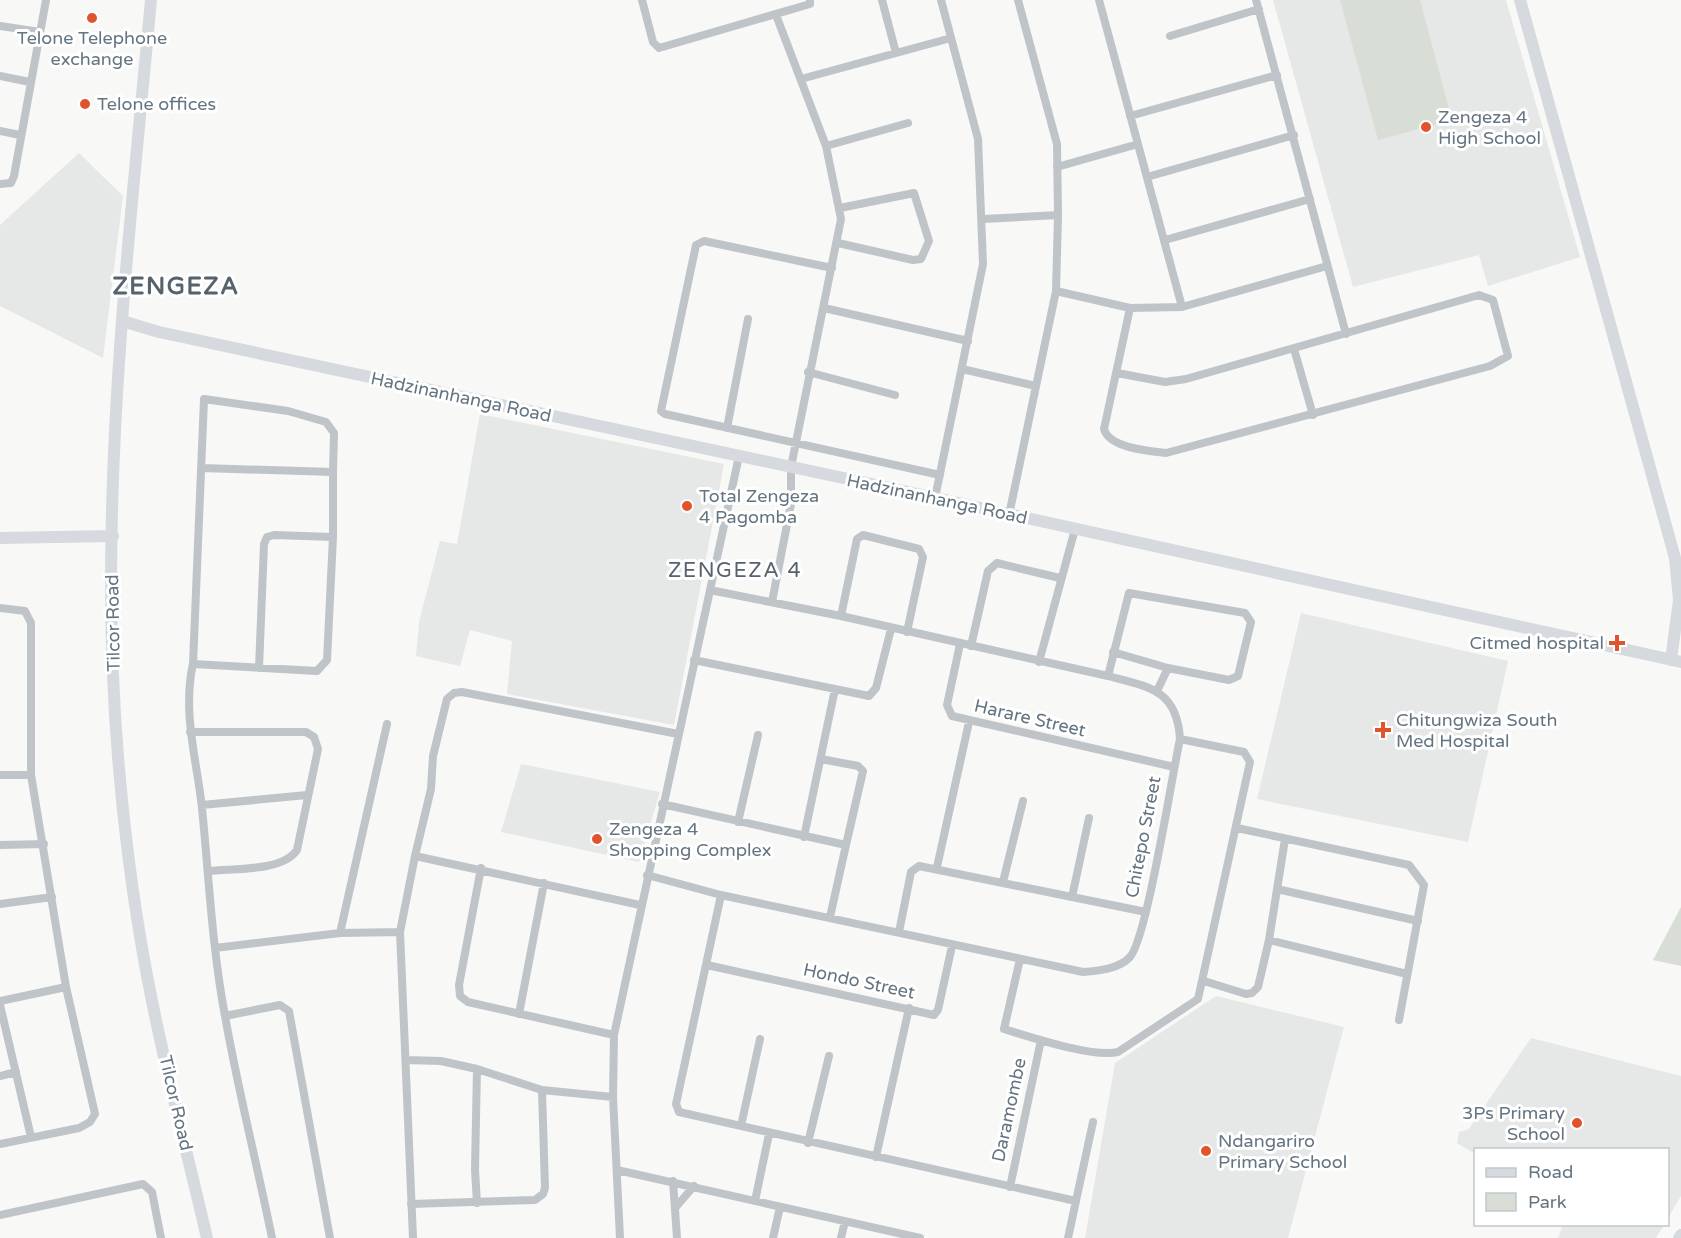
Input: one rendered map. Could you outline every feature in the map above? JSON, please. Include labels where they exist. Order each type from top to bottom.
[{"type":"street","points":[[0,184],[10,183],[14,176],[46,0]]},
{"type":"street","name":"Tilcor Road","points":[[151,0],[122,321],[111,611],[114,681],[118,754],[129,863],[153,1008],[207,1238]]},
{"type":"street","points":[[642,0],[653,42],[659,48],[776,15],[810,4],[810,0]]},
{"type":"street","points":[[882,0],[896,53]]},
{"type":"street","points":[[935,498],[984,264],[978,139],[941,0]]},
{"type":"street","points":[[1009,515],[1056,291],[1058,215],[1057,144],[1018,0]]},
{"type":"street","points":[[1099,0],[1182,307]]},
{"type":"street","points":[[1256,0],[1346,334]]},
{"type":"street","points":[[1520,0],[1676,558],[1679,600],[1676,661]]},
{"type":"street","points":[[1170,36],[1259,9]]},
{"type":"street","points":[[772,602],[791,504],[791,467],[795,442],[808,372],[838,243],[840,208],[826,146],[776,15]]},
{"type":"street","points":[[0,26],[40,32]]},
{"type":"street","points":[[801,79],[951,39]]},
{"type":"street","points":[[1130,116],[1277,75]]},
{"type":"street","points":[[0,76],[30,82]]},
{"type":"street","points":[[826,146],[908,123]]},
{"type":"street","points":[[0,131],[20,135]]},
{"type":"street","points":[[1147,177],[1293,135]]},
{"type":"street","points":[[1057,167],[1138,144]]},
{"type":"street","points":[[838,243],[921,260],[929,241],[914,193],[840,208]]},
{"type":"street","points":[[1165,240],[1310,200]]},
{"type":"street","points":[[983,219],[1058,215]]},
{"type":"street","points":[[832,268],[704,241],[696,245],[661,411],[665,414],[940,475]]},
{"type":"street","points":[[1056,291],[1130,308],[1182,307],[1327,266]]},
{"type":"street","points":[[1117,373],[1165,382],[1186,379],[1484,295],[1493,300],[1508,356],[1490,366],[1313,415],[1184,450],[1156,452],[1112,441],[1106,434],[1117,373],[1130,308]]},
{"type":"street","points":[[824,308],[968,341]]},
{"type":"street","points":[[727,428],[748,319]]},
{"type":"street","name":"Hadzinanhanga Road","points":[[122,321],[159,332],[935,498],[1676,661]]},
{"type":"street","points":[[1294,349],[1313,415]]},
{"type":"street","points":[[962,369],[1036,386]]},
{"type":"street","points":[[808,372],[895,395]]},
{"type":"street","points":[[193,664],[317,671],[327,660],[333,537],[334,433],[326,422],[288,411],[204,399],[193,664],[189,680],[190,732],[202,805],[215,948],[225,1016],[272,1238]]},
{"type":"street","points":[[620,1238],[613,1097],[614,1035],[640,905],[739,456]]},
{"type":"street","points":[[202,468],[333,472]]},
{"type":"street","points":[[1039,662],[1075,529]]},
{"type":"street","points":[[260,668],[264,544],[267,537],[274,535],[333,537]]},
{"type":"street","points":[[841,616],[857,539],[863,535],[874,537],[919,549],[923,557],[907,632]]},
{"type":"street","points":[[0,538],[113,536]]},
{"type":"street","points":[[971,646],[988,571],[993,564],[1060,578]]},
{"type":"street","name":"Chitepo Street","points":[[647,875],[721,895],[899,932],[952,946],[1083,972],[1115,966],[1127,960],[1135,950],[1146,912],[1180,739],[1178,716],[1174,707],[1157,692],[1108,676],[841,616],[710,590]]},
{"type":"street","points":[[1108,676],[1113,652],[1126,596],[1131,592],[1245,613],[1250,616],[1251,622],[1240,674],[1235,679],[1229,680],[1168,668],[1113,652]]},
{"type":"street","points":[[0,608],[25,611],[32,623],[31,775],[66,987],[94,1109],[94,1118],[79,1128],[0,1144]]},
{"type":"street","points":[[694,660],[867,696],[874,693],[891,629]]},
{"type":"street","name":"Harare Street","points":[[960,644],[947,705],[952,716],[969,722],[1174,767]]},
{"type":"street","points":[[1157,692],[1168,668]]},
{"type":"street","points":[[804,837],[835,689]]},
{"type":"street","points":[[413,1238],[400,932],[431,789],[433,756],[447,699],[454,693],[462,693],[678,734]]},
{"type":"street","points":[[937,867],[969,722]]},
{"type":"street","points":[[340,933],[387,724]]},
{"type":"street","points":[[190,732],[306,732],[314,737],[318,749],[297,850],[292,858],[278,865],[208,871]]},
{"type":"street","points":[[738,822],[758,735]]},
{"type":"street","points":[[1020,958],[1004,1029],[1041,1040],[1103,1053],[1118,1052],[1194,1004],[1204,981],[1250,766],[1247,755],[1180,739]]},
{"type":"street","points":[[821,759],[858,766],[862,771],[830,917]]},
{"type":"street","points":[[0,775],[31,775]]},
{"type":"street","points":[[202,805],[307,795]]},
{"type":"street","points":[[1003,882],[1023,801]]},
{"type":"street","points":[[662,804],[846,845]]},
{"type":"street","points":[[1072,897],[1089,818]]},
{"type":"street","points":[[1237,828],[1409,865],[1424,885],[1399,1020]]},
{"type":"street","points":[[1204,981],[1246,994],[1252,993],[1258,987],[1269,940],[1285,839]]},
{"type":"street","points":[[0,845],[44,844]]},
{"type":"street","points":[[415,856],[481,868],[640,905]]},
{"type":"street","points":[[899,932],[913,868],[919,866],[937,867],[1146,912]]},
{"type":"street","points":[[481,868],[459,985],[460,996],[468,1002],[614,1035]]},
{"type":"street","points":[[519,1014],[544,883]]},
{"type":"street","points":[[1277,889],[1418,921]]},
{"type":"street","points":[[721,895],[676,1106],[682,1114],[1076,1201]]},
{"type":"street","points":[[0,904],[52,897]]},
{"type":"street","points":[[215,948],[340,933],[400,932]]},
{"type":"street","points":[[1269,940],[1407,974]]},
{"type":"street","name":"Hondo Street","points":[[707,965],[933,1015],[938,1010],[952,946]]},
{"type":"street","points":[[31,1137],[0,1003],[66,987]]},
{"type":"street","points":[[225,1016],[280,1005],[289,1011],[330,1238]]},
{"type":"street","points":[[876,1157],[909,1008]]},
{"type":"street","points":[[741,1126],[760,1039]]},
{"type":"street","name":"Daramombe","points":[[1010,1187],[1041,1040]]},
{"type":"street","points":[[808,1143],[829,1056]]},
{"type":"street","points":[[406,1060],[441,1061],[477,1069],[542,1090],[613,1097]]},
{"type":"street","points":[[477,1069],[474,1170],[477,1203]]},
{"type":"street","points":[[0,1076],[16,1072]]},
{"type":"street","points":[[411,1204],[535,1200],[543,1194],[542,1090]]},
{"type":"street","points":[[1068,1238],[1093,1122]]},
{"type":"street","points":[[755,1201],[769,1134]]},
{"type":"street","points":[[617,1170],[916,1238]]},
{"type":"street","points":[[673,1181],[677,1238]]},
{"type":"street","points":[[0,1215],[143,1184],[152,1192],[162,1238]]},
{"type":"street","points":[[675,1208],[693,1186]]},
{"type":"street","points":[[773,1238],[780,1207]]},
{"type":"street","points":[[841,1238],[845,1221]]},
{"type":"shaded area","name":"Zengeza 4 High School","points":[[1273,0],[1506,0],[1580,257],[1488,286],[1479,255],[1353,287]]},
{"type":"shaded area","points":[[79,153],[123,196],[103,358],[0,306],[0,225]]},
{"type":"shaded area","points":[[480,414],[724,464],[674,725],[507,694],[512,641],[470,630],[460,666],[416,656],[419,622],[440,541],[457,544]]},
{"type":"shaded area","name":"Chitungwiza South Med Hospital","points":[[1301,613],[1508,661],[1468,842],[1257,799]]},
{"type":"shaded area","points":[[521,764],[660,792],[639,862],[501,832]]},
{"type":"shaded area","name":"Ndangariro Primary School","points":[[1216,996],[1344,1027],[1288,1238],[1085,1238],[1115,1063]]},
{"type":"shaded area","name":"3Ps Primary School","points":[[1531,1038],[1681,1076],[1681,1196],[1669,1216],[1669,1148],[1474,1148],[1474,1153],[1457,1143],[1459,1132],[1469,1129]]},
{"type":"shaded area","points":[[1562,1226],[1663,1226],[1656,1238],[1558,1238]]},
{"type":"green space","points":[[1340,0],[1420,0],[1452,120],[1378,140]]},
{"type":"green space","points":[[1681,907],[1681,966],[1653,960]]},
{"type":"place","name":"Telone Telephone exchange","points":[[92,18]]},
{"type":"place","name":"Telone offices","points":[[85,104]]},
{"type":"place","name":"Zengeza 4 High School","points":[[1426,127]]},
{"type":"place","name":"Total Zengeza 4 Pagomba","points":[[687,506]]},
{"type":"place","name":"Citmed hospital","points":[[1617,643]]},
{"type":"place","name":"Chitungwiza South Med Hospital","points":[[1383,730]]},
{"type":"place","name":"Zengeza 4 Shopping Complex","points":[[597,839]]},
{"type":"place","name":"3Ps Primary School","points":[[1577,1123]]},
{"type":"place","name":"Ndangariro Primary School","points":[[1206,1151]]},
{"type":"district","name":"ZENGEZA","points":[[176,286]]},
{"type":"district","name":"ZENGEZA 4","points":[[735,570]]}]
